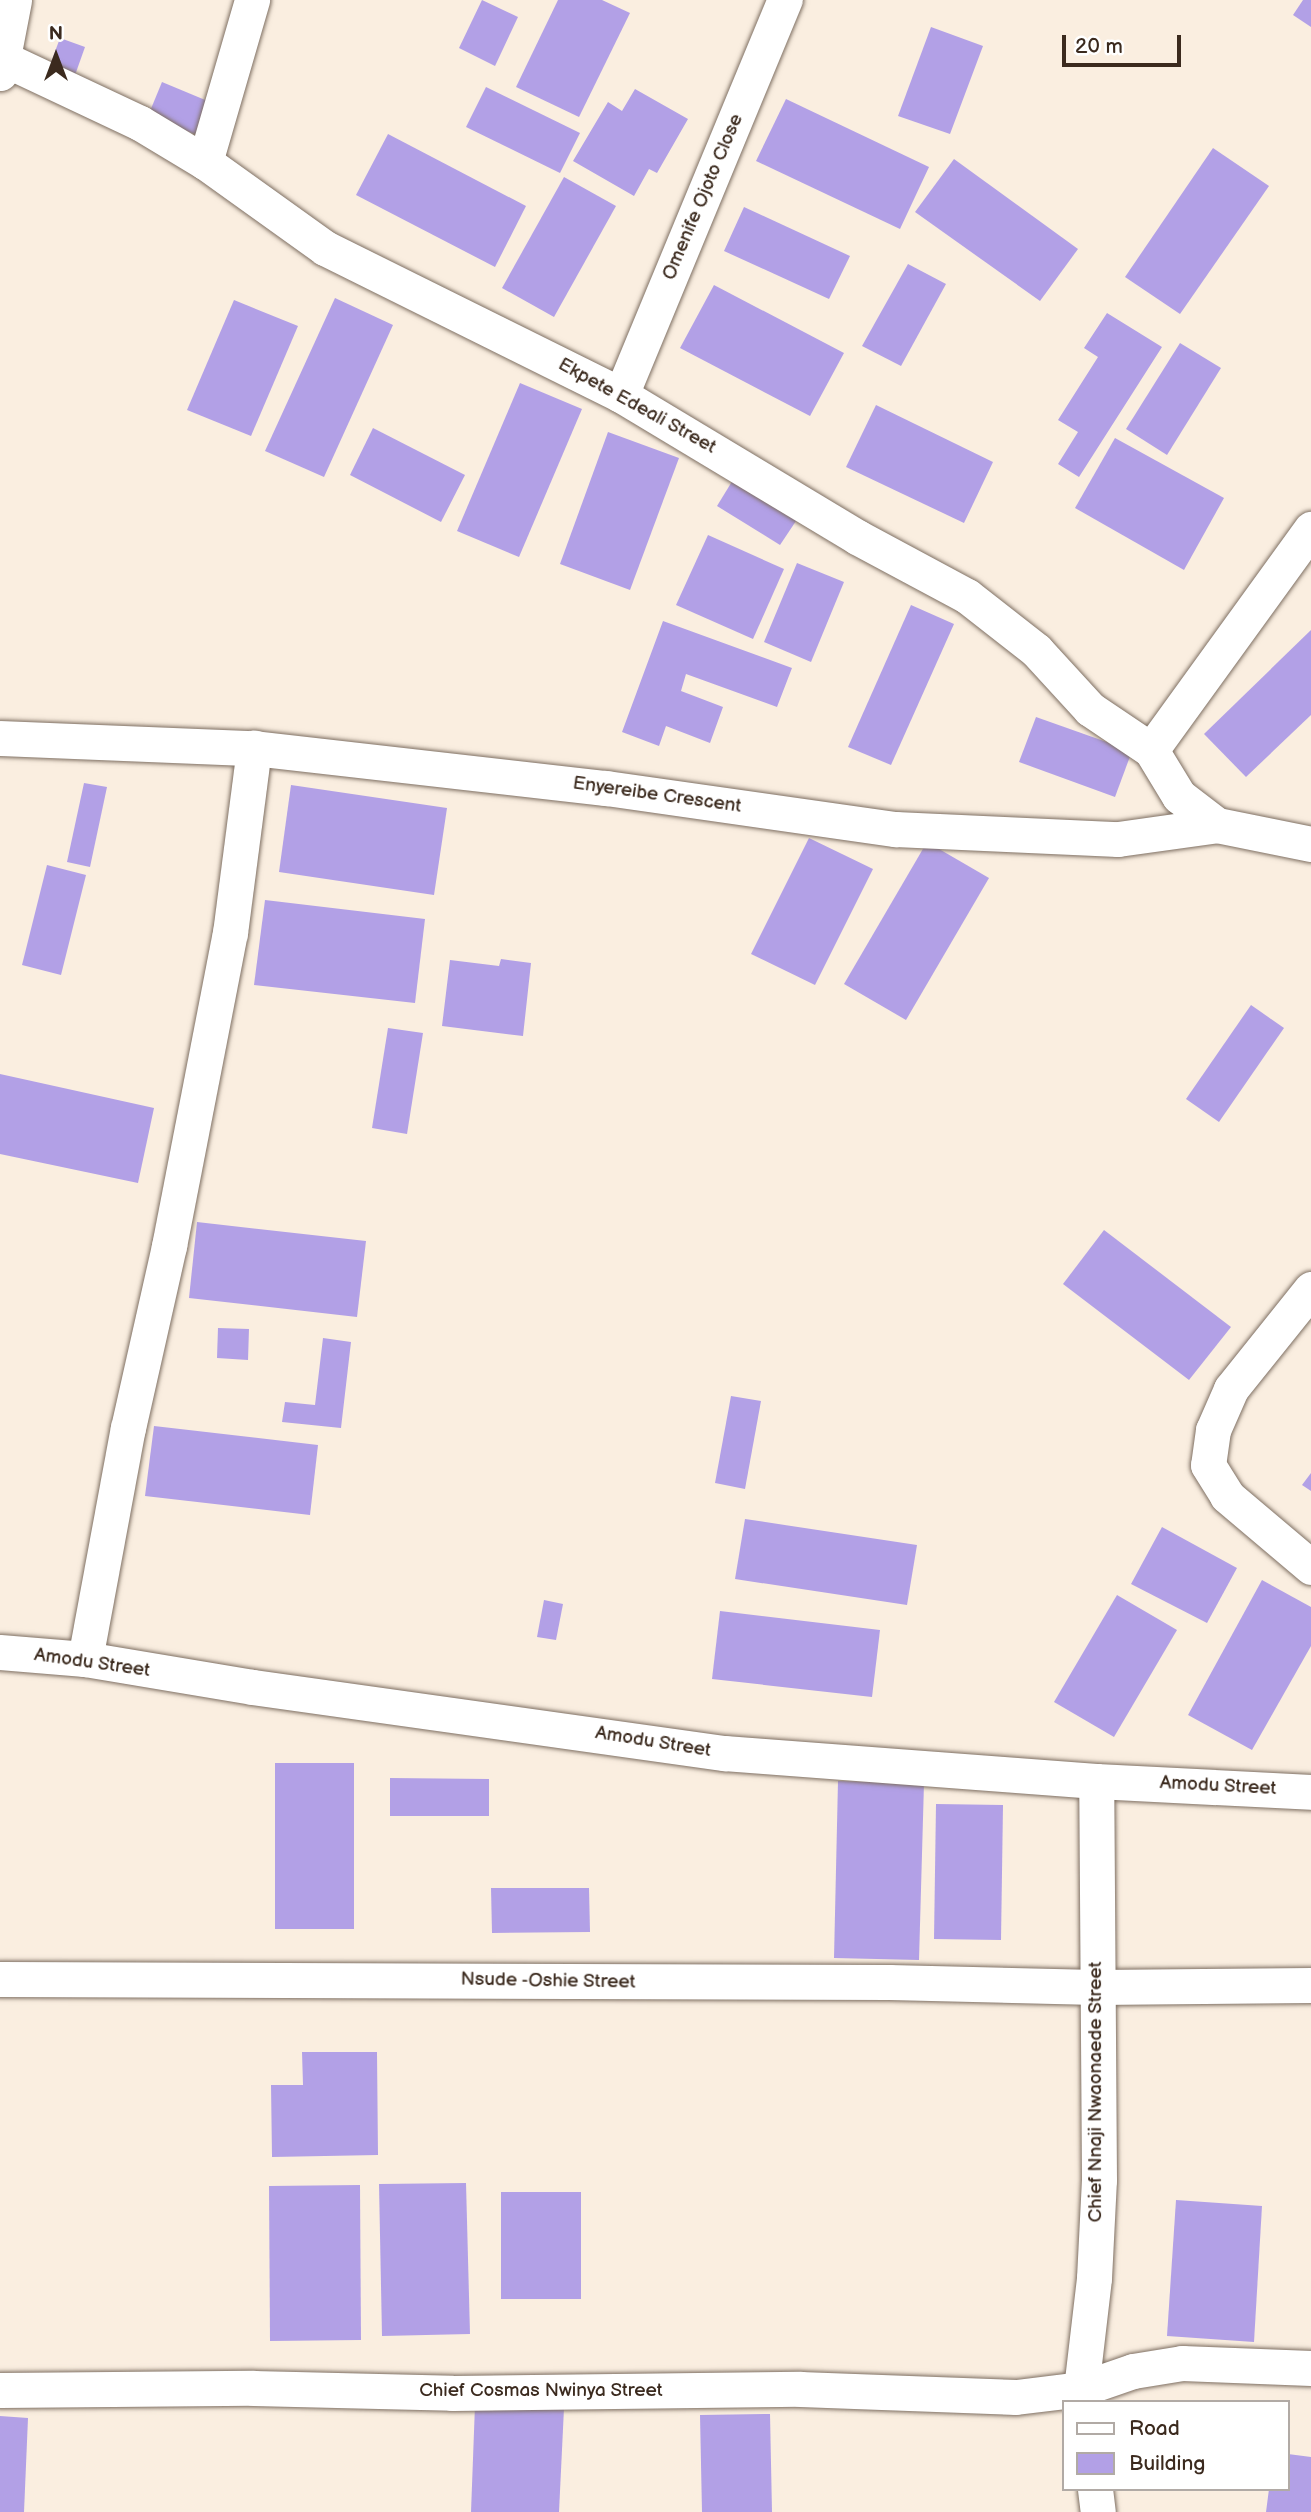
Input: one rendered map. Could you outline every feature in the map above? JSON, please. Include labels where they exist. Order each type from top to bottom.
[{"type":"street","points":[[2,66],[15,0]]},
{"type":"street","points":[[205,162],[252,0]]},
{"type":"street","name":"Omenife Ojoto Close","points":[[621,395],[785,0]]},
{"type":"street","name":"Ekpete Edeali Street","points":[[2,66],[140,123],[205,162],[325,248],[621,395],[857,537],[967,596],[1035,650],[1090,709],[1151,750],[1179,796],[1217,825]]},
{"type":"street","points":[[1151,750],[1311,529]]},
{"type":"street","name":"Enyereibe Crescent","points":[[0,738],[254,748],[491,773],[895,829],[1118,839],[1217,825],[1311,844]]},
{"type":"street","points":[[85,1659],[128,1428],[169,1246],[230,933],[254,748]]},
{"type":"street","points":[[1311,1289],[1231,1389],[1213,1430],[1208,1465],[1227,1496],[1311,1567]]},
{"type":"street","name":"Amodu Street","points":[[0,1652],[85,1659],[253,1687],[723,1753],[1096,1781],[1311,1792]]},
{"type":"street","name":"Chief Nnaji Nwaonaede Street","points":[[1081,2395],[1094,2278],[1099,2180],[1096,1781]]},
{"type":"street","name":"Nsude -Oshie Street","points":[[0,1979],[134,1977],[890,1982],[1096,1987],[1311,1985]]},
{"type":"street","name":"Chief Cosmas Nwinya Street","points":[[0,2390],[253,2388],[452,2393],[800,2389],[1016,2396],[1081,2395],[1133,2371],[1182,2363],[1311,2368]]},
{"type":"street","points":[[1095,2491],[1098,2512]]},
{"type":"building","points":[[482,0],[518,17],[495,66],[459,48]]},
{"type":"building","points":[[558,0],[602,0],[630,13],[579,117],[516,87]]},
{"type":"building","points":[[1303,0],[1311,0],[1311,27],[1293,15]]},
{"type":"building","points":[[931,27],[983,46],[950,134],[898,116]]},
{"type":"building","points":[[60,38],[85,47],[74,78],[49,68]]},
{"type":"building","points":[[162,82],[210,102],[197,135],[148,116]]},
{"type":"building","points":[[486,87],[580,133],[560,173],[466,127]]},
{"type":"building","points":[[635,89],[688,119],[657,173],[649,169],[634,196],[573,161],[608,102],[622,111]]},
{"type":"building","points":[[786,99],[929,167],[900,229],[756,161]]},
{"type":"building","points":[[388,134],[526,206],[495,267],[356,195]]},
{"type":"building","points":[[1213,148],[1269,186],[1180,314],[1125,277]]},
{"type":"building","points":[[954,159],[1078,249],[1040,301],[915,212]]},
{"type":"building","points":[[564,177],[616,206],[554,317],[502,288]]},
{"type":"building","points":[[744,207],[850,256],[829,299],[724,251]]},
{"type":"building","points":[[908,264],[946,284],[901,366],[862,346]]},
{"type":"building","points":[[714,285],[844,353],[810,416],[680,348]]},
{"type":"building","points":[[335,298],[393,325],[324,477],[265,451]]},
{"type":"building","points":[[234,300],[298,326],[251,436],[187,410]]},
{"type":"building","points":[[1107,313],[1162,347],[1079,477],[1058,464],[1078,432],[1058,420],[1098,357],[1084,348]]},
{"type":"building","points":[[1180,343],[1221,368],[1167,455],[1126,429]]},
{"type":"building","points":[[520,383],[582,409],[519,557],[457,531]]},
{"type":"building","points":[[876,405],[993,462],[964,523],[846,467]]},
{"type":"building","points":[[373,428],[465,475],[441,522],[350,475]]},
{"type":"building","points":[[608,432],[679,458],[630,590],[560,564]]},
{"type":"building","points":[[1115,438],[1224,498],[1184,570],[1075,508]]},
{"type":"building","points":[[736,475],[800,515],[780,545],[717,506]]},
{"type":"building","points":[[708,535],[784,569],[753,639],[676,605]]},
{"type":"building","points":[[797,563],[844,582],[811,662],[764,642]]},
{"type":"building","points":[[911,605],[954,624],[891,765],[848,747]]},
{"type":"building","points":[[663,621],[792,668],[777,707],[686,674],[681,691],[723,707],[710,743],[666,726],[659,746],[622,732]]},
{"type":"building","points":[[1311,630],[1311,715],[1246,777],[1204,734]]},
{"type":"building","points":[[1036,717],[1132,751],[1115,797],[1019,762]]},
{"type":"building","points":[[84,783],[107,787],[90,867],[67,862]]},
{"type":"building","points":[[291,785],[447,808],[434,895],[279,872]]},
{"type":"building","points":[[809,838],[873,869],[815,985],[751,954]]},
{"type":"building","points":[[927,842],[989,878],[906,1020],[844,984]]},
{"type":"building","points":[[47,865],[86,875],[61,975],[22,965]]},
{"type":"building","points":[[265,900],[425,919],[415,1003],[254,985]]},
{"type":"building","points":[[501,959],[531,963],[523,1036],[442,1026],[450,960],[499,966]]},
{"type":"building","points":[[1251,1005],[1284,1028],[1219,1122],[1186,1099]]},
{"type":"building","points":[[388,1028],[423,1033],[407,1134],[372,1128]]},
{"type":"building","points":[[0,1074],[154,1108],[138,1183],[0,1154]]},
{"type":"building","points":[[197,1222],[366,1241],[357,1317],[189,1298]]},
{"type":"building","points":[[1104,1230],[1231,1327],[1189,1380],[1063,1284]]},
{"type":"building","points":[[218,1328],[249,1329],[248,1360],[217,1358]]},
{"type":"building","points":[[323,1338],[351,1342],[341,1428],[282,1422],[285,1402],[315,1405]]},
{"type":"building","points":[[731,1396],[761,1401],[745,1489],[715,1483]]},
{"type":"building","points":[[154,1426],[318,1445],[310,1515],[145,1496]]},
{"type":"building","points":[[1311,1473],[1311,1491],[1302,1485]]},
{"type":"building","points":[[745,1519],[917,1545],[907,1605],[735,1579]]},
{"type":"building","points":[[1162,1527],[1237,1568],[1207,1623],[1131,1584]]},
{"type":"building","points":[[1262,1580],[1311,1607],[1311,1646],[1252,1750],[1188,1715]]},
{"type":"building","points":[[1117,1595],[1177,1630],[1114,1737],[1054,1702]]},
{"type":"building","points":[[544,1600],[563,1604],[556,1640],[537,1637]]},
{"type":"building","points":[[720,1611],[880,1630],[872,1697],[712,1679]]},
{"type":"building","points":[[275,1763],[354,1763],[354,1929],[275,1929]]},
{"type":"building","points":[[390,1778],[489,1779],[489,1816],[390,1816]]},
{"type":"building","points":[[838,1781],[924,1783],[919,1960],[834,1958]]},
{"type":"building","points":[[936,1804],[1003,1805],[1001,1940],[934,1939]]},
{"type":"building","points":[[491,1888],[589,1888],[590,1932],[492,1933]]},
{"type":"building","points":[[302,2052],[377,2052],[378,2155],[272,2157],[271,2085],[303,2085]]},
{"type":"building","points":[[466,2183],[470,2334],[382,2336],[379,2184]]},
{"type":"building","points":[[360,2185],[361,2340],[270,2341],[269,2186]]},
{"type":"building","points":[[501,2192],[581,2192],[581,2299],[501,2299]]},
{"type":"building","points":[[1176,2200],[1262,2206],[1254,2342],[1167,2336]]},
{"type":"building","points":[[475,2405],[564,2408],[559,2512],[471,2512]]},
{"type":"building","points":[[770,2414],[772,2512],[702,2512],[700,2415]]},
{"type":"building","points":[[0,2416],[28,2418],[24,2512],[0,2512]]},
{"type":"building","points":[[1290,2454],[1311,2457],[1311,2512],[1266,2512],[1269,2491],[1290,2491]]}]
